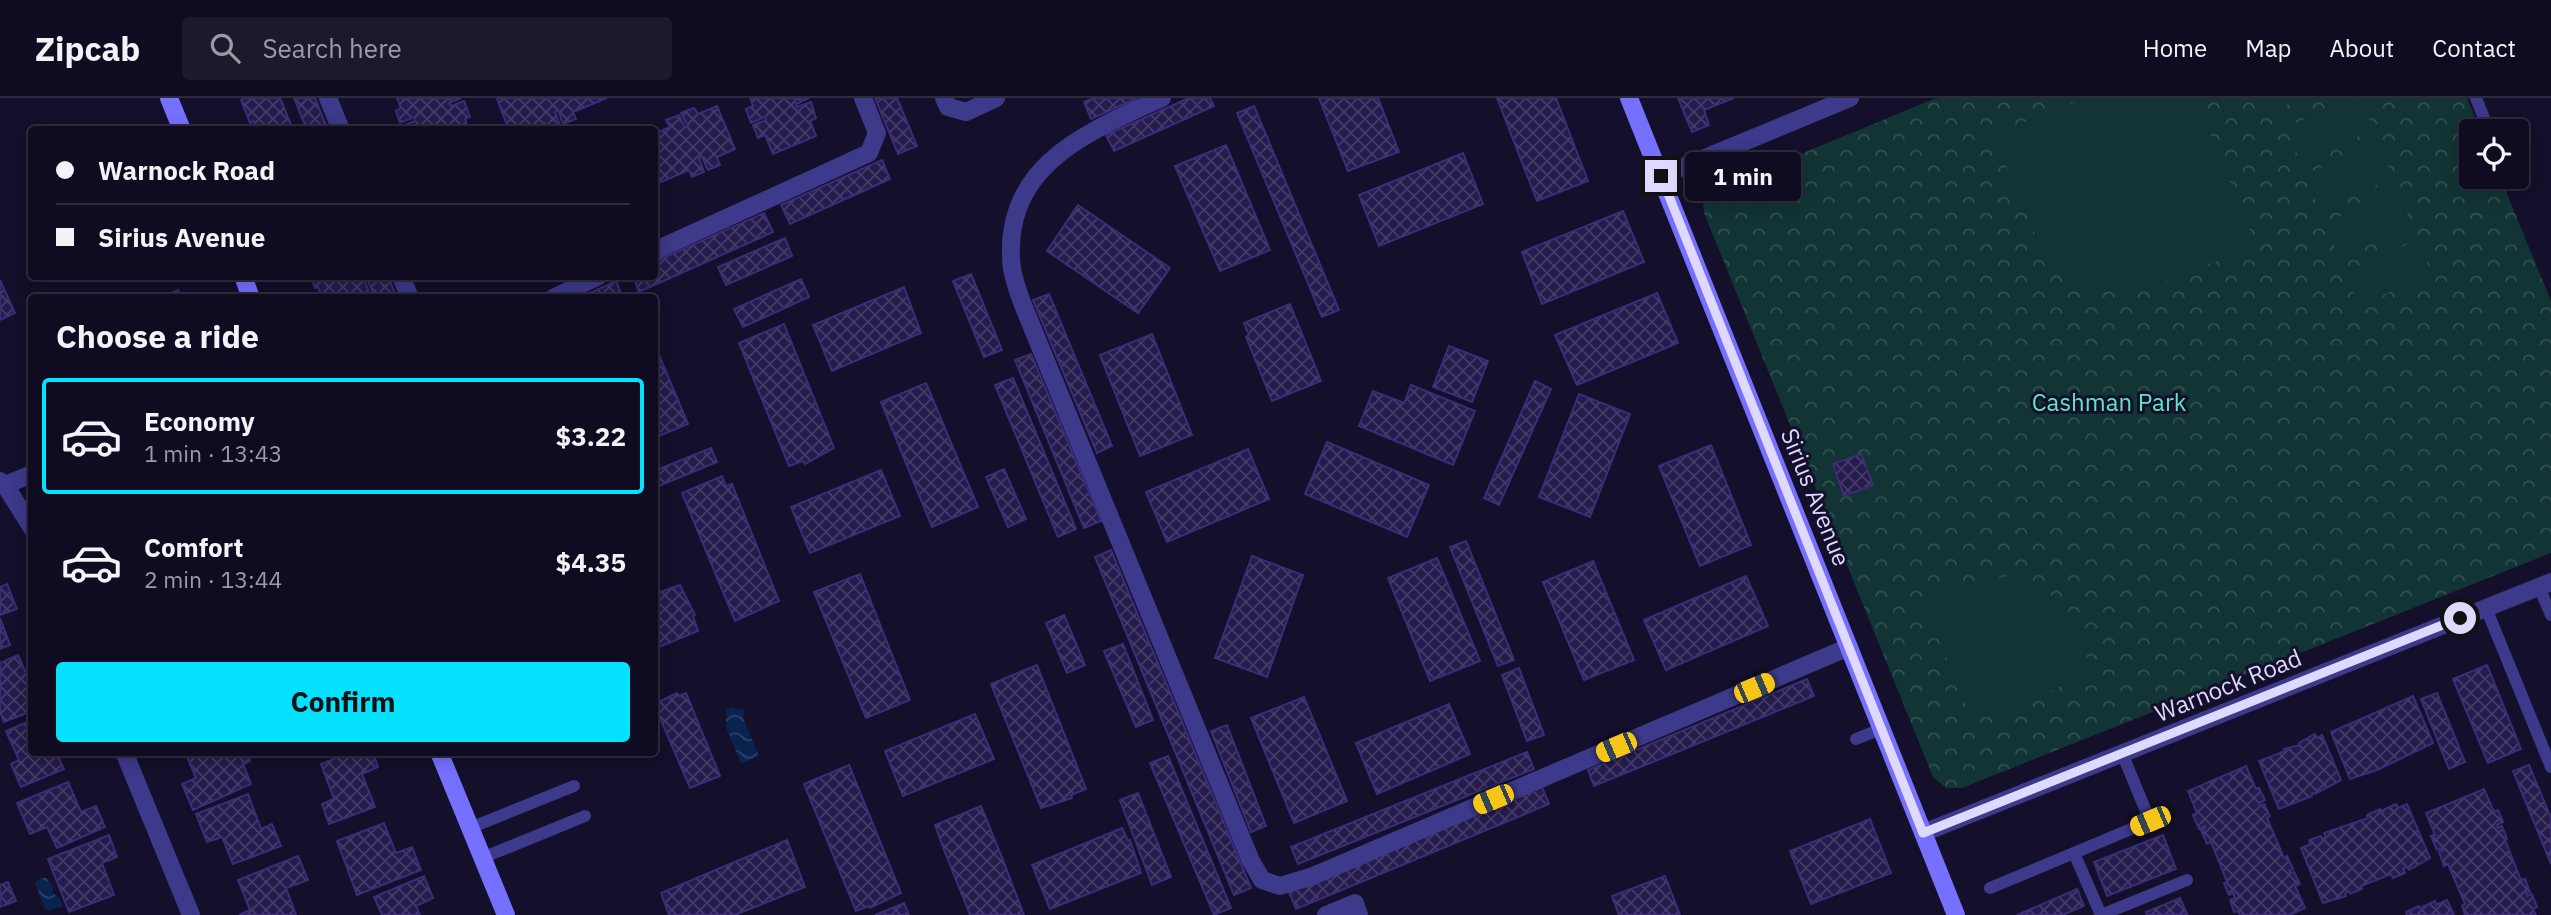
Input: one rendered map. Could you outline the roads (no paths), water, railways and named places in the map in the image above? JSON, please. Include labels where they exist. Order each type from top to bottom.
[{"type":"street","points":[[169,98],[180,126]]},
{"type":"street","points":[[328,98],[339,126]]},
{"type":"street","points":[[658,249],[869,153],[877,133],[863,98]]},
{"type":"street","points":[[944,98],[948,107],[966,112],[996,98]]},
{"type":"street","points":[[1163,98],[1094,129],[1040,169],[1021,201],[1011,230],[1012,271],[1023,305],[1245,848],[1262,880],[1280,886],[1313,876],[1849,648]]},
{"type":"street","name":"Sirius Avenue","points":[[1629,98],[1956,915]]},
{"type":"street","points":[[1661,176],[1850,98]]},
{"type":"street","points":[[561,294],[591,280]]},
{"type":"street","points":[[28,475],[3,483],[28,522]]},
{"type":"street","name":"Warnock Road","points":[[1923,833],[2545,585]]},
{"type":"street","points":[[126,756],[191,915]]},
{"type":"street","points":[[441,756],[506,915]]},
{"type":"street","points":[[1326,915],[1354,903],[1359,915]]},
{"type":"lane","points":[[2476,98],[2484,118]]},
{"type":"lane","points":[[2545,585],[2551,615]]},
{"type":"lane","points":[[2486,608],[2551,767]]},
{"type":"lane","points":[[1856,739],[1881,729]]},
{"type":"lane","points":[[1990,888],[2150,821],[2122,753]]},
{"type":"lane","points":[[470,828],[574,786]]},
{"type":"lane","points":[[482,858],[585,816]]},
{"type":"lane","points":[[2074,853],[2101,915],[2187,880]]},
{"type":"water","points":[[731,707],[745,710],[743,718],[759,756],[741,764],[726,727],[726,710]]},
{"type":"water","points":[[40,878],[46,878],[53,886],[53,893],[63,906],[49,911],[45,909],[35,883]]},
{"type":"park label","name":"Cashman Park","points":[[2109,402]]}]
